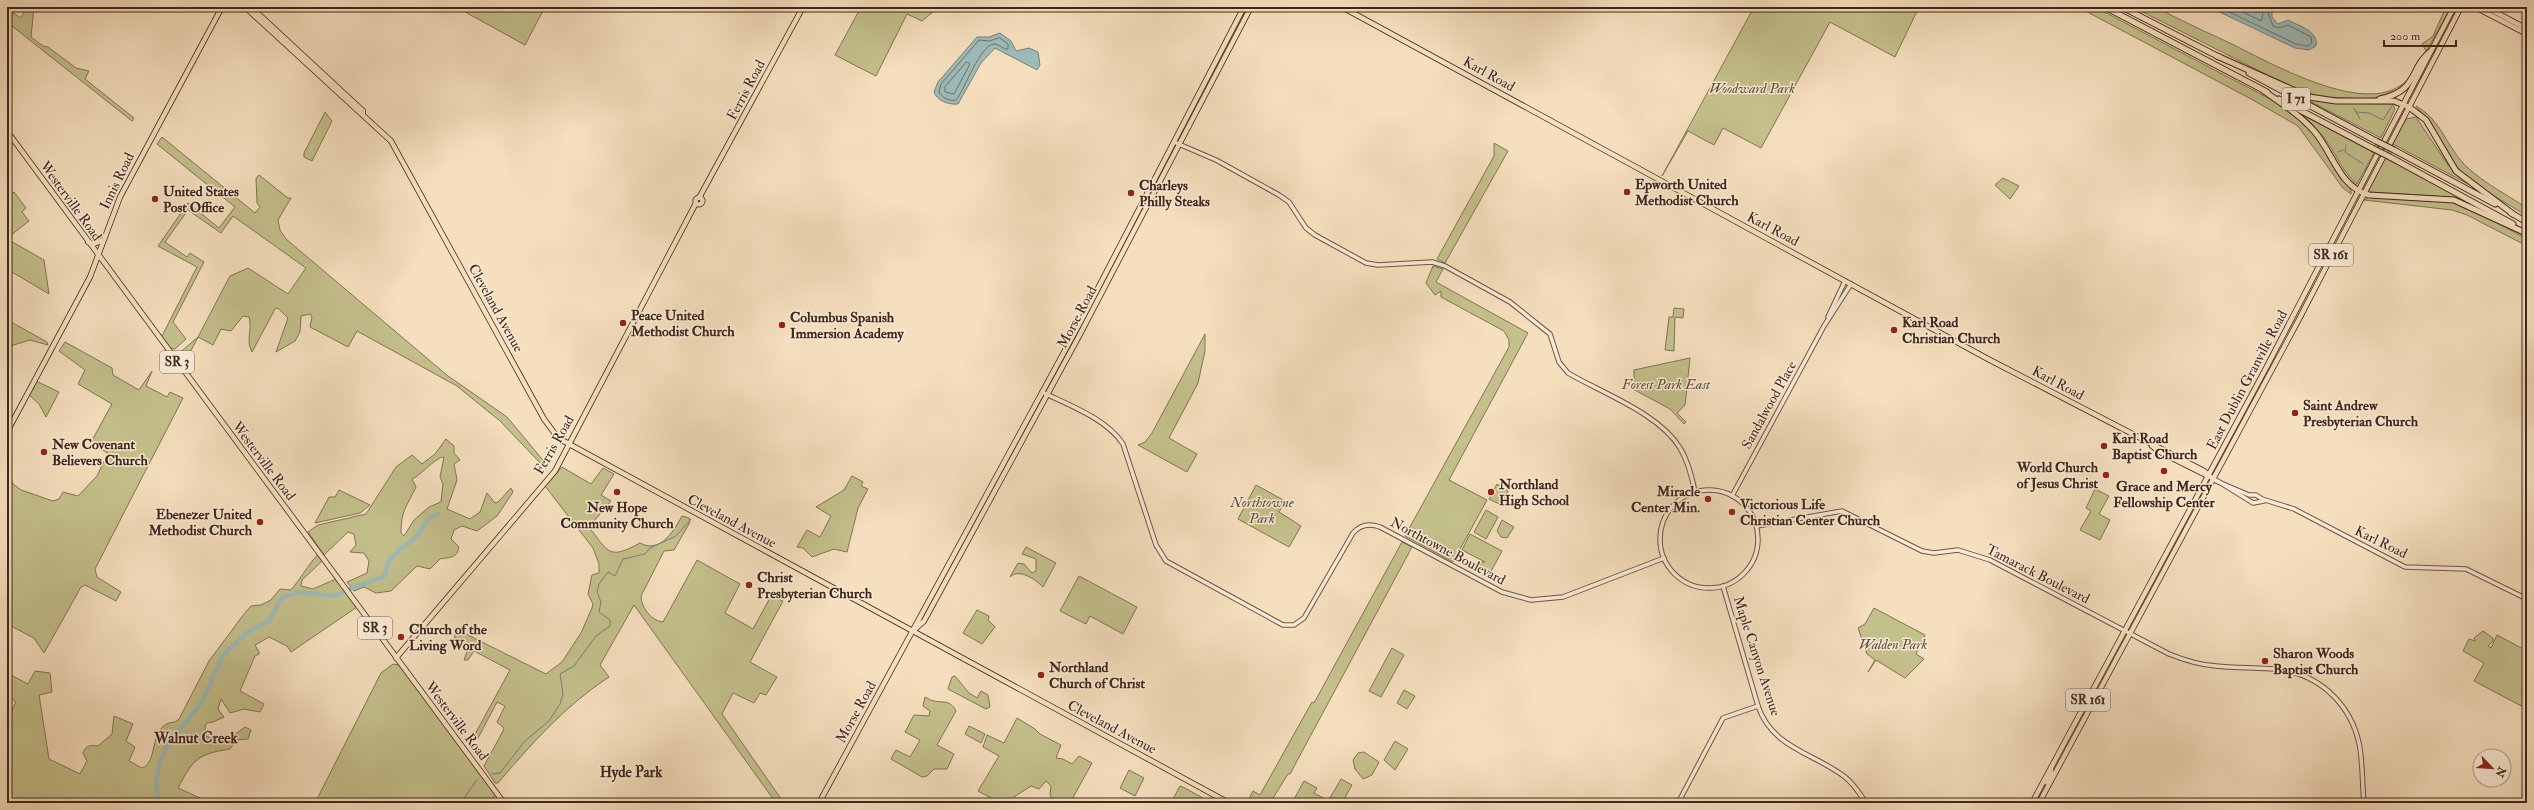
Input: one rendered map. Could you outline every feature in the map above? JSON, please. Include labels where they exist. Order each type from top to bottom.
[{"type":"highway","name":"I 71","points":[[2105,7],[2492,212],[2526,233]]},
{"type":"highway","name":"I 71","points":[[2122,7],[2217,56],[2527,222]]},
{"type":"highway","points":[[2372,101],[2393,95],[2407,86],[2426,55],[2431,51]]},
{"type":"highway","points":[[2217,56],[2309,97],[2336,101],[2372,101],[2404,104],[2422,116],[2456,171],[2513,214]]},
{"type":"highway","points":[[2264,91],[2314,130],[2345,180],[2361,192],[2454,200],[2526,233]]},
{"type":"main road","name":"Innis Road","points":[[7,432],[90,277],[121,195],[222,7]]},
{"type":"main road","name":"Cleveland Avenue","points":[[245,7],[347,102],[363,114],[396,149],[554,434],[569,445],[1229,803]]},
{"type":"main road","name":"Cleveland Avenue","points":[[251,7],[355,104],[363,112],[363,114]]},
{"type":"main road","name":"Ferris Road","points":[[396,658],[555,471],[803,7]]},
{"type":"main road","name":"Morse Road","points":[[818,803],[913,631],[916,621],[1045,393],[1087,322],[1244,7]]},
{"type":"main road","name":"Morse Road","points":[[913,631],[922,624],[965,547],[1095,295],[1251,7]]},
{"type":"main road","name":"Karl Road","points":[[1342,7],[1845,281],[2152,446],[2160,452],[2215,480]]},
{"type":"main road","name":"East Dublin Granville Road","points":[[2038,803],[2057,771],[2130,634],[2215,480],[2454,7]]},
{"type":"main road","name":"East Dublin Granville Road","points":[[2032,803],[2361,192],[2409,107],[2461,7]]},
{"type":"main road","points":[[2475,7],[2527,34]]},
{"type":"main road","points":[[2486,7],[2527,29]]},
{"type":"main road","points":[[265,26],[276,30]]},
{"type":"main road","points":[[294,53],[305,58]]},
{"type":"main road","points":[[347,102],[355,104]]},
{"type":"main road","name":"Westerville Road","points":[[7,131],[504,803]]},
{"type":"main road","points":[[88,242],[94,244],[104,239]]},
{"type":"main road","points":[[1087,322],[1095,295]]},
{"type":"main road","points":[[965,547],[971,523]]},
{"type":"main road","points":[[950,572],[960,544]]},
{"type":"main road","points":[[2101,689],[2124,631]]},
{"type":"main road","points":[[2057,771],[2057,763],[2074,726]]},
{"type":"main road","points":[[2038,803],[2051,774],[2051,767]]},
{"type":"street","points":[[1176,143],[1216,160],[1279,195],[1289,202],[1306,228],[1315,235],[1366,263],[1378,265],[1432,262],[1445,266],[1510,302],[1550,334],[1559,362],[1568,374],[1653,420],[1668,432],[1683,453],[1696,492]]},
{"type":"street","name":"Sandalwood Place","points":[[1732,496],[1824,326],[1845,281]]},
{"type":"street","name":"Sandalwood Place","points":[[1824,326],[1851,284]]},
{"type":"street","name":"Northtowne Boulevard","points":[[1045,393],[1105,425],[1116,434],[1122,444],[1156,545],[1166,560],[1283,625],[1294,625],[1304,618],[1353,533],[1359,527],[1368,524],[1380,527],[1502,592],[1528,599],[1563,597],[1664,558]]},
{"type":"street","name":"Karl Road","points":[[2215,480],[2253,496],[2258,500],[2274,502],[2294,509],[2400,565],[2415,569],[2442,567],[2466,569],[2527,599]]},
{"type":"street","name":"Karl Road","points":[[2215,480],[2251,501]]},
{"type":"street","points":[[1715,490],[1732,496],[1750,512],[1757,526],[1758,539],[1752,563],[1740,577],[1723,586],[1701,588],[1685,582],[1671,570],[1664,558],[1660,540],[1666,516],[1680,500],[1696,492],[1715,490]]},
{"type":"street","points":[[2253,496],[2251,501],[2254,503],[2258,500]]},
{"type":"street","name":"Tamarack Boulevard","points":[[1757,526],[1842,511],[1922,551],[1934,553],[1958,550],[1990,560],[2124,631],[2186,660],[2216,666],[2288,671],[2320,684],[2342,705],[2354,725],[2359,743],[2364,803]]},
{"type":"street","name":"Maple Canyon Avenue","points":[[1723,586],[1758,706],[1766,724],[1777,737],[1844,777],[1866,803]]},
{"type":"street","points":[[1678,803],[1723,718],[1758,706]]},
{"type":"green space","points":[[27,7],[34,7],[31,37],[43,46],[48,47],[76,68],[89,71],[85,79],[134,118],[132,121],[7,22],[7,9],[21,18]]},
{"type":"green space","points":[[456,7],[545,7],[525,45]]},
{"type":"green space","points":[[861,7],[939,7],[922,21],[907,14],[876,76],[835,55]]},
{"type":"green space","name":"Woodward Park","points":[[1754,7],[1919,7],[1895,57],[1830,22],[1761,148],[1723,128],[1714,145],[1688,131],[1662,176]]},
{"type":"green space","points":[[2078,7],[2095,7],[2257,92],[2290,112],[2308,128],[2320,143],[2339,175],[2351,190],[2351,194],[2343,188],[2298,126],[2251,99]]},
{"type":"green space","points":[[2133,7],[2155,7],[2290,73],[2337,89],[2360,94],[2381,93],[2403,84],[2414,71],[2426,51],[2422,44],[2433,36],[2446,7],[2451,7],[2413,75],[2400,90],[2371,99],[2322,97],[2297,90]]},
{"type":"green space","points":[[2298,95],[2337,103],[2393,104],[2395,109],[2381,138]]},
{"type":"green space","points":[[2416,106],[2432,119],[2468,168],[2489,184],[2527,208],[2527,216],[2490,194],[2465,175],[2451,160],[2422,113]]},
{"type":"green space","points":[[2292,109],[2374,153],[2357,184],[2344,170],[2320,132]]},
{"type":"green space","points":[[325,112],[332,121],[312,161],[304,157],[304,153]]},
{"type":"green space","points":[[2416,117],[2448,165],[2468,184],[2393,144],[2406,119]]},
{"type":"green space","points":[[162,137],[255,213],[260,207],[257,203],[256,178],[259,175],[288,198],[291,198],[278,220],[280,230],[286,239],[448,376],[507,417],[547,465],[547,468],[545,468],[500,421],[457,386],[357,331],[348,347],[310,327],[312,317],[310,314],[301,316],[300,332],[295,341],[276,352],[288,318],[278,308],[275,309],[252,352],[249,343],[249,317],[243,316],[231,331],[221,329],[213,345],[198,337],[230,276],[248,268],[288,294],[306,268],[233,216],[221,233],[188,210],[165,242],[187,257],[190,253],[204,262],[173,322],[186,339],[175,349],[169,348],[161,338],[197,267],[158,246],[188,203],[219,228],[235,207],[157,144]]},
{"type":"green space","points":[[1494,143],[1508,151],[1445,263],[1437,259],[1494,156]]},
{"type":"green space","points":[[2385,158],[2468,202],[2437,196],[2368,192]]},
{"type":"green space","points":[[2003,178],[2019,186],[2010,199],[1995,185]]},
{"type":"green space","points":[[14,192],[26,208],[22,212],[29,221],[7,238],[7,196]]},
{"type":"green space","points":[[2370,197],[2452,202],[2477,212],[2527,239],[2527,246],[2467,215],[2452,210],[2364,200]]},
{"type":"green space","points":[[7,239],[44,260],[49,294],[7,269]]},
{"type":"green space","points":[[1433,266],[1443,269],[1436,282],[1528,333],[1449,480],[1487,500],[1453,562],[1405,536],[1509,347],[1509,340],[1504,331],[1441,297],[1441,291],[1435,295],[1426,283]]},
{"type":"green space","points":[[1674,308],[1684,309],[1683,318],[1675,317],[1674,351],[1665,350],[1669,317],[1673,317]]},
{"type":"green space","points":[[11,322],[47,342],[48,345],[30,340],[7,347],[7,326]]},
{"type":"green space","points":[[1205,334],[1205,351],[1198,383],[1169,438],[1197,454],[1187,472],[1138,445],[1145,442],[1152,433]]},
{"type":"green space","points":[[198,337],[183,366],[177,355]]},
{"type":"green space","points":[[65,342],[112,368],[113,375],[139,390],[152,371],[146,386],[167,397],[170,392],[183,398],[95,569],[97,577],[121,592],[116,601],[85,585],[81,587],[44,653],[34,638],[7,624],[7,471],[13,484],[21,490],[53,501],[59,499],[63,492],[78,496],[97,476],[108,453],[90,444],[112,404],[78,384],[85,370],[59,351]]},
{"type":"green space","name":"Forest Park East","points":[[1690,358],[1685,405],[1677,413],[1686,422],[1684,424],[1670,409],[1631,388],[1634,379],[1634,370]]},
{"type":"green space","points":[[36,381],[59,392],[46,417],[39,404],[29,395]]},
{"type":"green space","points":[[446,439],[454,446],[454,453],[460,460],[454,464],[457,480],[447,509],[470,519],[480,512],[487,493],[495,503],[498,502],[511,488],[513,492],[497,516],[477,531],[462,526],[454,530],[451,539],[459,547],[454,556],[440,559],[430,569],[417,566],[391,591],[376,593],[364,587],[354,591],[347,582],[367,573],[369,561],[364,553],[350,552],[356,545],[354,534],[348,532],[324,555],[308,532],[318,525],[366,514],[396,467],[412,455],[422,464],[435,454]],"holes":[[[444,457],[440,477],[443,484],[441,502],[429,507],[414,520],[404,536],[401,533],[403,513],[416,487],[412,479],[437,459]]]},
{"type":"green space","points":[[562,467],[591,484],[603,468],[614,474],[601,495],[611,501],[589,527],[601,543],[610,551],[622,551],[640,543],[647,546],[654,546],[666,539],[682,516],[689,518],[690,522],[674,550],[664,551],[641,596],[645,609],[654,619],[663,622],[697,560],[740,584],[725,613],[753,629],[771,596],[783,601],[750,662],[777,677],[766,695],[760,693],[754,703],[733,693],[722,714],[784,803],[776,803],[634,605],[600,665],[609,677],[578,700],[550,726],[498,783],[495,783],[484,766],[503,731],[504,728],[497,722],[505,706],[497,702],[478,738],[474,736],[510,670],[474,651],[468,660],[464,660],[468,649],[454,642],[456,629],[546,674],[562,662],[581,633],[592,608],[593,604],[588,594],[592,575],[599,573],[599,564],[593,548],[545,486]]},
{"type":"green space","points":[[852,476],[863,482],[861,486],[868,489],[858,508],[847,552],[834,549],[812,557],[803,548],[797,547],[807,530],[820,537],[831,516],[816,507],[844,490]]},
{"type":"green space","points":[[1497,484],[1508,491],[1501,505],[1489,499]]},
{"type":"green space","name":"Northtowne Park","points":[[1256,485],[1285,501],[1279,512],[1301,526],[1289,547],[1238,519]]},
{"type":"green space","points":[[2095,489],[2109,496],[2099,514],[2110,520],[2100,540],[2080,530],[2091,511],[2086,508]]},
{"type":"green space","points":[[339,490],[370,505],[360,513],[315,523],[329,497],[335,497]]},
{"type":"green space","points":[[1486,510],[1498,517],[1486,539],[1474,532]]},
{"type":"green space","points":[[1502,520],[1514,527],[1507,538],[1501,537],[1497,531]]},
{"type":"green space","points":[[1470,534],[1502,551],[1488,577],[1478,572],[1481,562],[1485,562],[1462,550]]},
{"type":"green space","points":[[1402,542],[1412,547],[1290,774],[1288,774],[1270,803],[1247,803],[1253,791],[1260,795],[1312,702],[1314,703]]},
{"type":"green space","points":[[1026,547],[1056,563],[1043,587],[1036,581],[1022,574],[1010,577],[1018,563],[1024,564],[1032,573],[1036,571],[1036,559],[1022,554]]},
{"type":"green space","points":[[318,554],[322,561],[302,580],[301,586],[313,589],[336,579],[357,607],[291,652],[287,646],[269,637],[255,645],[259,654],[255,656],[240,691],[264,704],[260,712],[244,709],[230,713],[221,699],[218,709],[224,717],[207,723],[205,726],[206,736],[223,743],[245,727],[251,730],[248,739],[236,740],[230,749],[203,756],[188,770],[178,788],[211,803],[7,803],[7,720],[16,702],[7,695],[7,673],[28,684],[35,671],[50,673],[52,692],[39,695],[49,759],[80,774],[87,761],[83,753],[85,748],[89,746],[98,746],[112,734],[114,716],[133,724],[126,741],[135,747],[129,761],[142,768],[147,765],[151,759],[157,736],[161,729],[167,724],[175,722],[179,719],[209,661],[244,614],[251,606],[261,605],[271,600],[280,589],[291,590]]},
{"type":"green space","points":[[1079,576],[1137,607],[1123,634],[1090,616],[1086,624],[1060,611]]},
{"type":"green space","name":"Walden Park","points":[[1874,608],[1925,635],[1916,654],[1924,659],[1905,678],[1876,660],[1868,672],[1875,660],[1867,654],[1858,628],[1865,624]]},
{"type":"green space","points":[[977,610],[989,616],[988,620],[995,627],[982,644],[963,633]]},
{"type":"green space","points":[[2483,631],[2493,638],[2493,641],[2488,646],[2491,648],[2497,635],[2527,651],[2527,709],[2474,681],[2484,663],[2463,651],[2469,639],[2475,641],[2474,638]]},
{"type":"green space","points":[[1392,648],[1404,655],[1381,697],[1369,691]]},
{"type":"green space","points":[[393,664],[399,665],[496,795],[486,803],[315,803],[381,673]]},
{"type":"green space","points":[[955,676],[969,693],[977,698],[981,691],[988,695],[990,707],[986,709],[948,689],[952,677]]},
{"type":"green space","points":[[1404,690],[1415,696],[1407,709],[1397,703]]},
{"type":"green space","points":[[925,697],[933,701],[949,703],[956,711],[937,745],[954,754],[947,769],[934,769],[927,776],[922,777],[891,759],[896,750],[910,757],[920,740],[905,732],[914,715],[929,716],[930,711],[923,706]]},
{"type":"green space","points":[[1017,718],[1035,729],[1040,734],[1061,745],[1056,758],[1063,759],[1072,764],[1079,756],[1092,763],[1070,803],[1053,803],[1050,794],[1051,786],[1046,781],[1039,789],[1031,786],[1014,797],[1021,803],[990,803],[991,798],[978,791],[999,756],[983,747],[987,735],[1004,743]]},
{"type":"green space","points":[[969,726],[985,734],[981,743],[965,734]]},
{"type":"green space","points":[[1395,741],[1408,749],[1395,770],[1384,760]]},
{"type":"green space","points":[[1364,752],[1379,762],[1372,775],[1363,779],[1355,769],[1353,760],[1358,753]]},
{"type":"green space","points":[[1129,770],[1144,778],[1135,796],[1120,788]]},
{"type":"green space","points":[[1341,779],[1352,785],[1342,803],[1327,803]]},
{"type":"green space","points":[[1304,781],[1317,788],[1314,793],[1325,799],[1323,803],[1292,803]]},
{"type":"green space","points":[[1180,786],[1183,787],[1212,803],[1171,803]]},
{"type":"water","points":[[2209,7],[2267,7],[2272,10],[2272,17],[2278,24],[2288,20],[2311,33],[2316,41],[2316,46],[2309,50],[2295,48]]},
{"type":"water","points":[[1000,33],[1011,41],[1016,51],[1029,48],[1038,52],[1040,65],[1037,70],[995,48],[981,63],[958,104],[947,103],[938,98],[934,92],[938,82],[977,37],[989,37]]},
{"type":"waterway","points":[[2356,112],[2369,113],[2383,120],[2392,106]]},
{"type":"waterway","points":[[2354,108],[2360,119]]},
{"type":"waterway","points":[[2346,145],[2345,152],[2363,164]]},
{"type":"waterway","points":[[2338,152],[2343,150]]},
{"type":"waterway","points":[[350,589],[385,576],[386,569],[391,558],[415,538],[429,519],[438,514]]},
{"type":"waterway","points":[[492,774],[500,773],[525,741],[549,721],[560,704],[563,694],[560,674],[574,666],[596,636],[610,626],[610,620],[599,612],[601,602],[597,592],[599,584],[608,572],[615,576],[623,559],[645,554],[650,548],[676,536],[691,519]]},
{"type":"waterway","points":[[178,732],[202,702],[223,655],[248,632],[269,621],[282,597],[300,592],[335,596],[344,592]]},
{"type":"waterway","points":[[160,803],[157,795],[157,777],[159,767],[165,749],[175,735]]},
{"type":"waterway","points":[[456,803],[462,801],[477,780]]},
{"type":"place","name":"Epworth United Methodist Church","points":[[1627,192]]},
{"type":"place","name":"Charleys Philly Steaks","points":[[1131,193]]},
{"type":"place","name":"United States Post Office","points":[[155,199]]},
{"type":"place","name":"Peace United Methodist Church","points":[[623,323]]},
{"type":"place","name":"Columbus Spanish Immersion Academy","points":[[782,325]]},
{"type":"place","name":"Karl Road Christian Church","points":[[1894,330]]},
{"type":"place","name":"Saint Andrew Presbyterian Church","points":[[2295,413]]},
{"type":"place","name":"Karl Road Baptist Church","points":[[2104,446]]},
{"type":"place","name":"New Covenant Believers Church","points":[[44,452]]},
{"type":"place","name":"Grace and Mercy Fellowship Center","points":[[2164,471]]},
{"type":"place","name":"World Church of Jesus Christ","points":[[2106,475]]},
{"type":"place","name":"New Hope Community Church","points":[[617,492]]},
{"type":"place","name":"Northland High School","points":[[1491,492]]},
{"type":"place","name":"Miracle Center Min.","points":[[1708,499]]},
{"type":"place","name":"Victorious Life Christian Center Church","points":[[1732,512]]},
{"type":"place","name":"Ebenezer United Methodist Church","points":[[260,522]]},
{"type":"place","name":"Christ Presbyterian Church","points":[[749,585]]},
{"type":"place","name":"Church of the Living Word","points":[[401,637]]},
{"type":"place","name":"Sharon Woods Baptist Church","points":[[2265,661]]},
{"type":"place","name":"Northland Church of Christ","points":[[1041,675]]},
{"type":"district","name":"Walnut Creek","points":[[196,738]]},
{"type":"district","name":"Hyde Park","points":[[631,772]]}]
